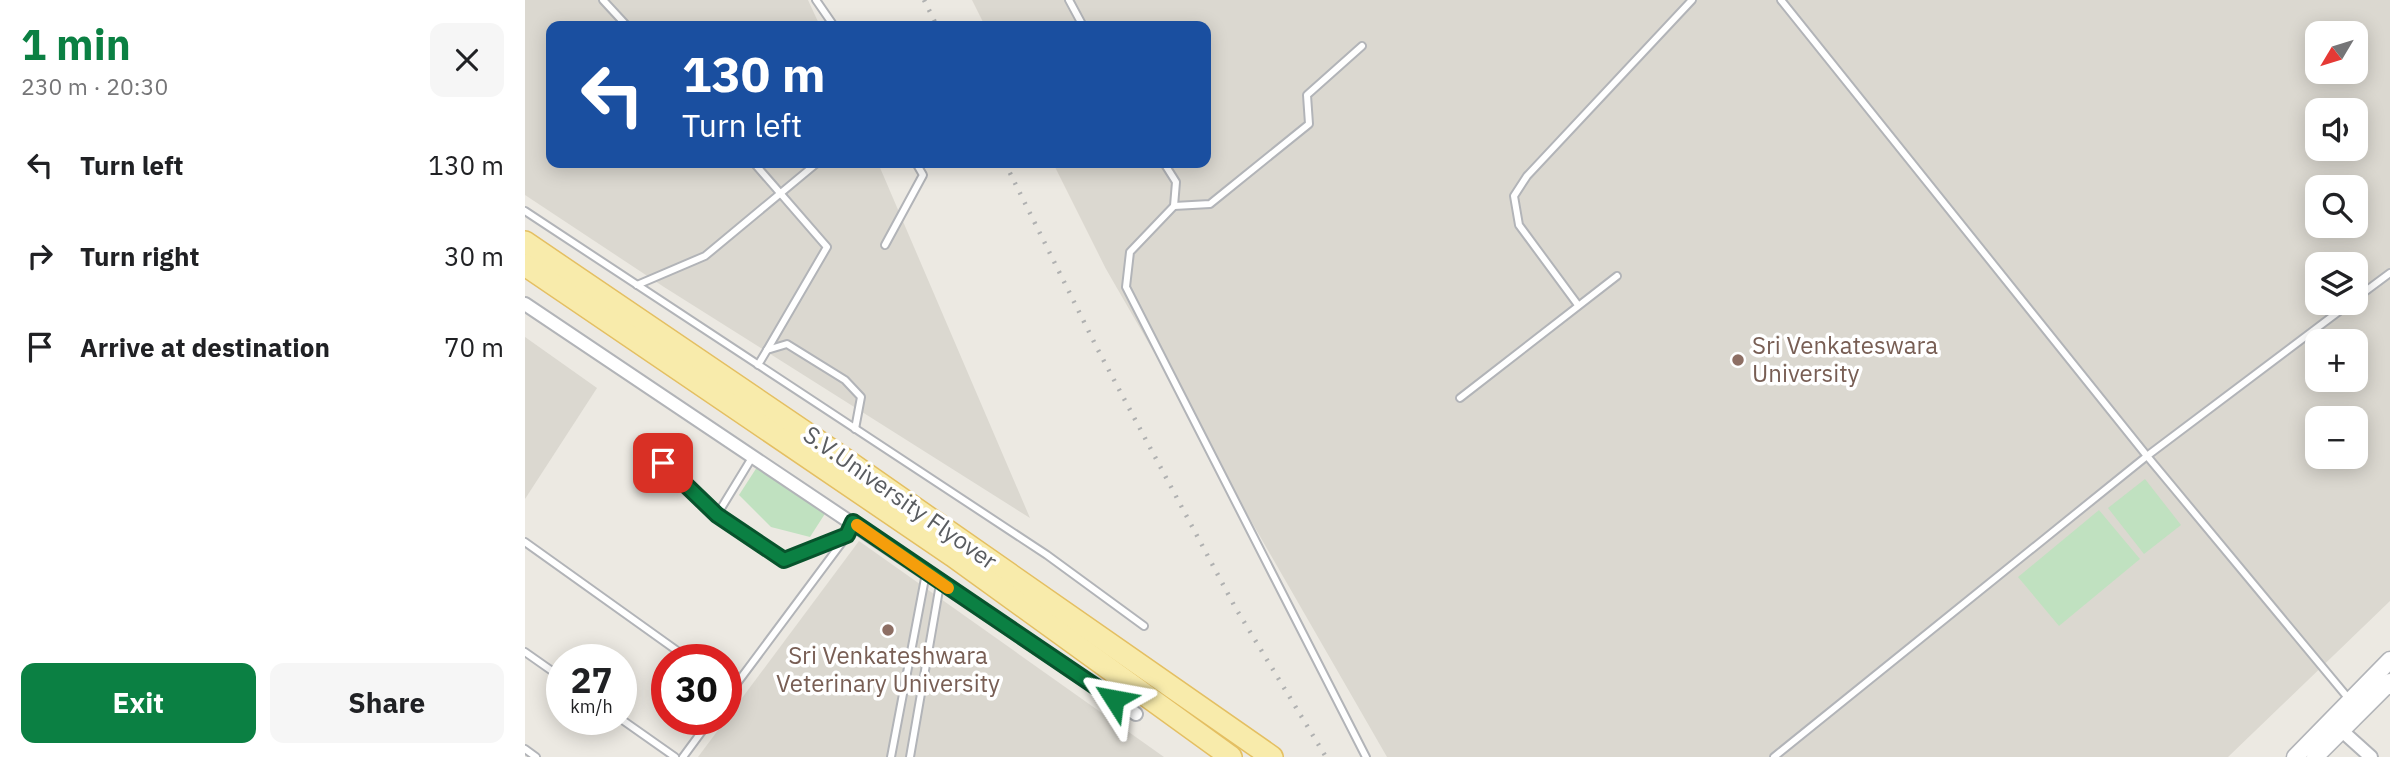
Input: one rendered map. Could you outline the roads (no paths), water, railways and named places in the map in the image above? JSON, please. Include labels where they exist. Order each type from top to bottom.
[{"type":"main road","name":"S.V.University Flyover","points":[[525,242],[823,444],[1272,757]]},
{"type":"main road","name":"S.V.University Flyover","points":[[525,265],[953,556],[1231,757]]},
{"type":"street","points":[[525,304],[1136,714]]},
{"type":"street","points":[[2295,757],[2390,660]]},
{"type":"street","points":[[2315,757],[2390,682]]},
{"type":"street","points":[[2341,730],[2371,757]]},
{"type":"lane","points":[[603,0],[622,21]]},
{"type":"lane","points":[[816,0],[831,21]]},
{"type":"lane","points":[[1069,0],[1080,21]]},
{"type":"lane","points":[[1577,305],[1519,225],[1514,196],[1527,176],[1692,0]]},
{"type":"lane","points":[[1781,0],[2147,456],[2351,700]]},
{"type":"lane","points":[[1174,206],[1210,204],[1309,124],[1307,95],[1362,46]]},
{"type":"lane","points":[[758,365],[827,247],[759,168]]},
{"type":"lane","points":[[637,285],[705,256],[811,168]]},
{"type":"lane","points":[[885,245],[923,175],[919,168]]},
{"type":"lane","points":[[1167,168],[1176,182],[1174,206],[1130,252],[1126,287],[1366,757]]},
{"type":"lane","points":[[525,211],[1047,555],[1144,626]]},
{"type":"lane","points":[[2368,289],[2390,273]]},
{"type":"lane","points":[[1460,398],[1617,276]]},
{"type":"lane","points":[[1774,757],[2147,456],[2334,315]]},
{"type":"lane","points":[[767,350],[787,344],[845,380],[861,397],[855,429]]},
{"type":"lane","points":[[717,515],[753,456]]},
{"type":"lane","points":[[663,463],[717,515],[784,560],[847,535]]},
{"type":"lane","points":[[742,671],[847,535],[853,522]]},
{"type":"lane","points":[[525,542],[668,644]]},
{"type":"lane","points":[[891,757],[926,573]]},
{"type":"lane","points":[[909,757],[940,582]]},
{"type":"lane","points":[[525,652],[546,667]]},
{"type":"lane","points":[[637,730],[674,757]]},
{"type":"lane","points":[[683,757],[699,735]]},
{"type":"lane","points":[[525,749],[536,757]]},
{"type":"railway","points":[[924,0],[934,21]]},
{"type":"railway","points":[[1007,168],[1097,348],[1235,607],[1326,757]]},
{"type":"place","name":"Sri Venkateswara University","points":[[1738,360]]},
{"type":"place","name":"Sri Venkateshwara Veterinary University","points":[[888,630]]}]
